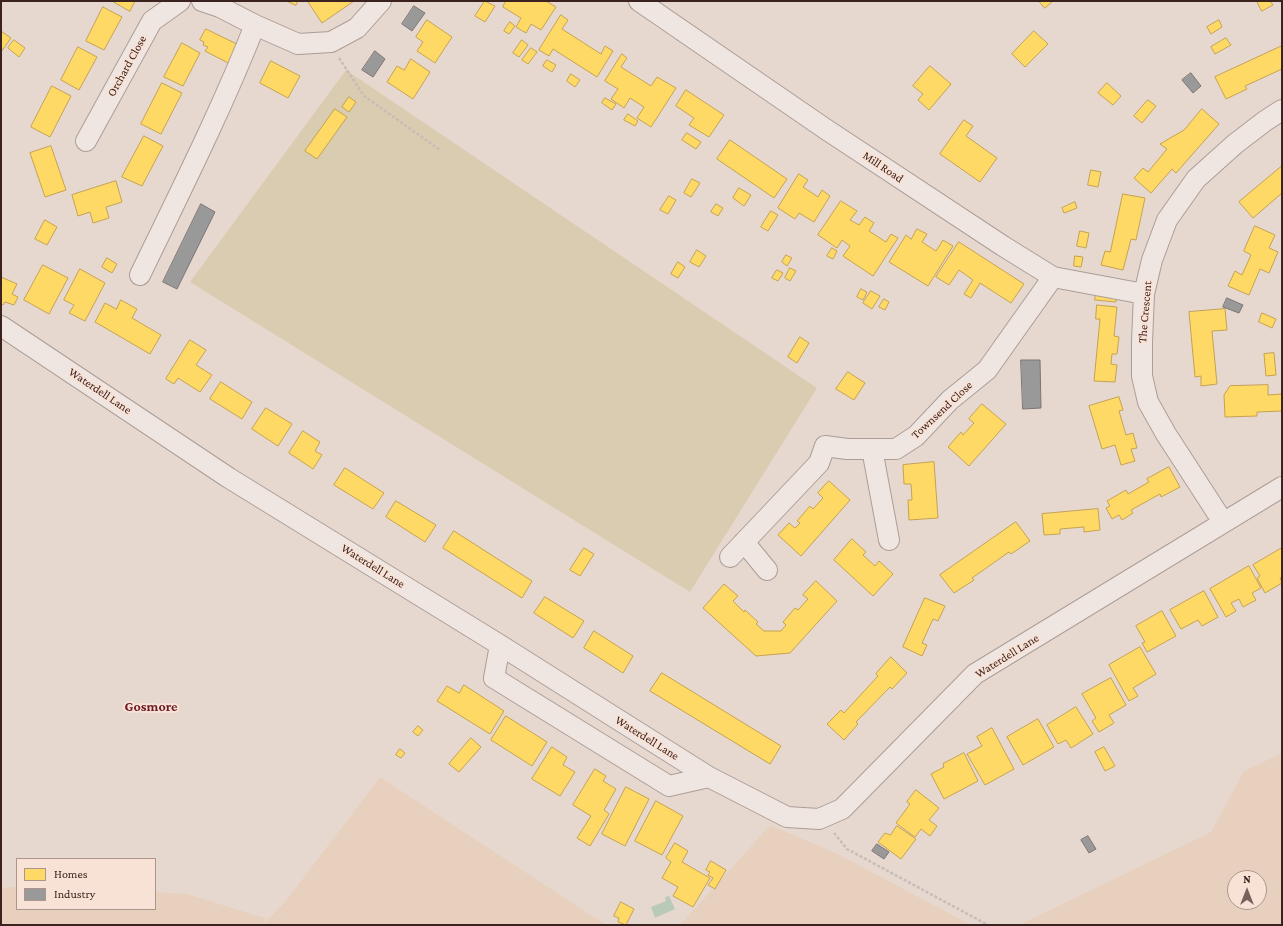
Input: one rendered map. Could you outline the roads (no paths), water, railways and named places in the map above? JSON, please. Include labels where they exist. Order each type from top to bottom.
[{"type":"street","name":"Orchard Close","points":[[86,141],[152,21],[180,1]]},
{"type":"street","points":[[202,1],[220,6],[256,25],[298,44],[331,42],[357,28],[381,1]]},
{"type":"street","name":"Mill Road","points":[[639,1],[860,152],[1053,277],[1144,294]]},
{"type":"street","points":[[140,275],[213,125],[256,25]]},
{"type":"street","name":"The Crescent","points":[[1223,522],[1166,434],[1148,402],[1142,376],[1144,294],[1152,260],[1166,220],[1196,179],[1235,144],[1265,120],[1282,110]]},
{"type":"street","name":"Townsend Close","points":[[744,542],[819,463],[825,446],[847,449],[896,449],[916,436],[950,400],[987,370],[1053,277]]},
{"type":"street","name":"Waterdell Lane","points":[[1,326],[229,478],[500,645],[709,777],[787,817],[819,819],[842,809],[975,674],[1282,487]]},
{"type":"street","points":[[872,449],[889,540]]},
{"type":"street","points":[[730,557],[744,542],[767,570]]},
{"type":"street","points":[[500,645],[494,678],[669,786],[709,777]]},
{"type":"district","name":"Gosmore","points":[[151,707]]}]
